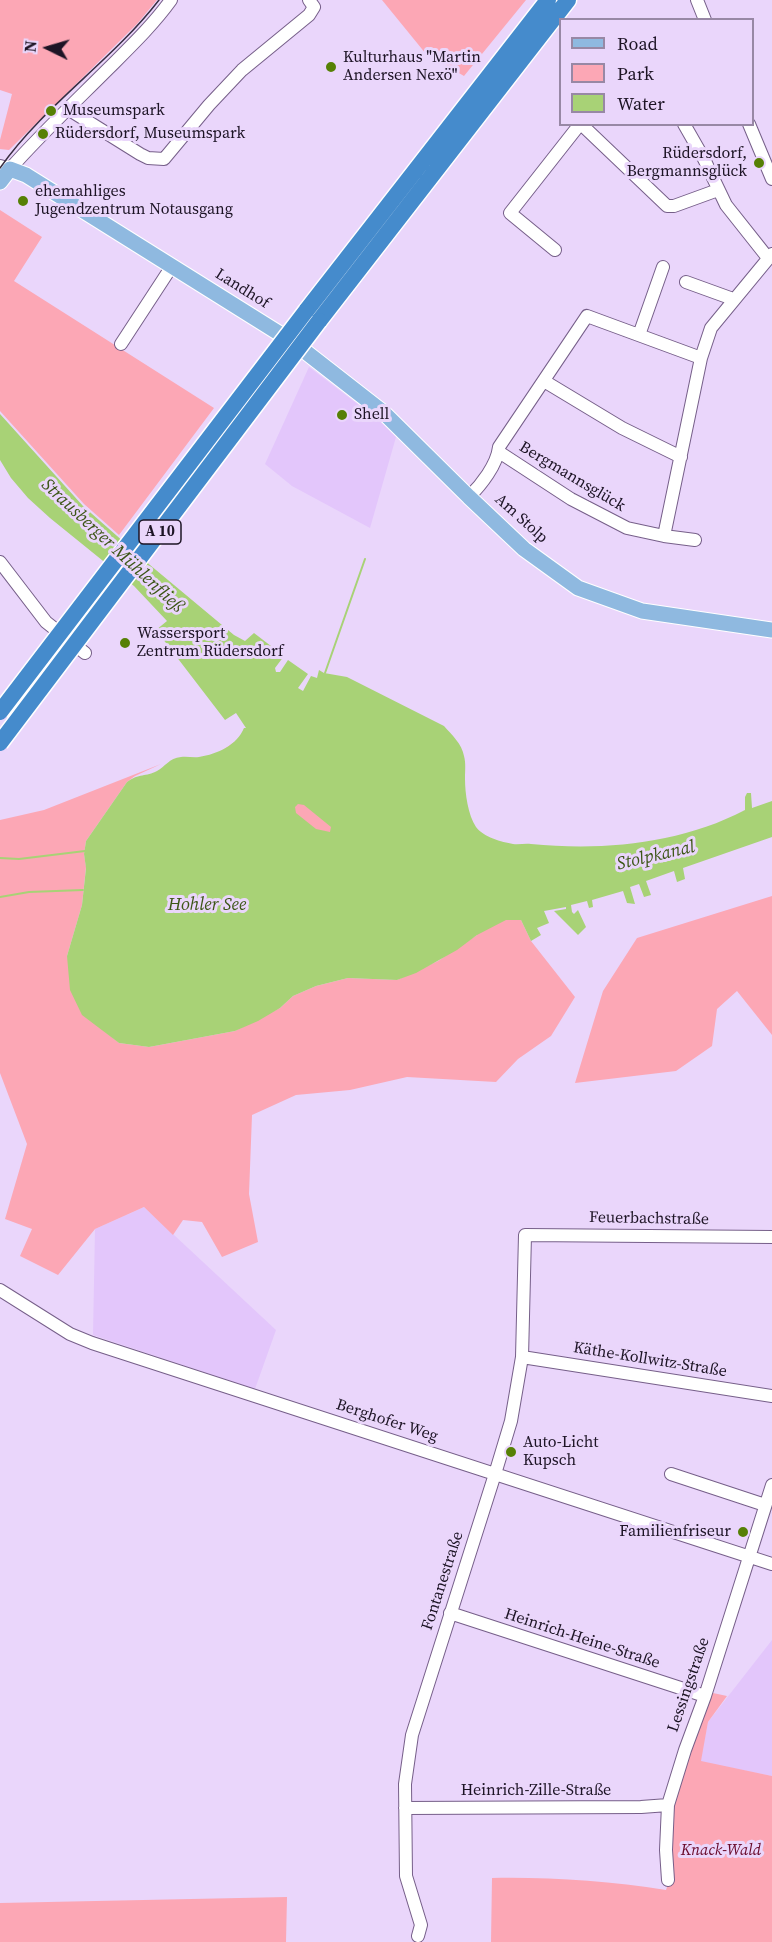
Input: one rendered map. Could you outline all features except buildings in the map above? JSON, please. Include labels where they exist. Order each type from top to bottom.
[{"type":"highway","name":"A 10","points":[[0,743],[548,0]]},
{"type":"highway","name":"A 10","points":[[0,712],[313,316],[568,0]]},
{"type":"main road","points":[[0,182],[5,168]]},
{"type":"main road","name":"Landhof","points":[[5,168],[26,175],[293,342]]},
{"type":"main road","name":"Am Stolp","points":[[293,342],[384,413],[524,549],[578,588],[642,611],[772,628]]},
{"type":"street","points":[[5,168],[146,31],[171,0]]},
{"type":"street","points":[[68,108],[147,158],[164,159],[228,84],[309,15],[314,7],[309,0]]},
{"type":"street","points":[[697,0],[704,18]]},
{"type":"street","points":[[555,250],[510,213],[578,126]]},
{"type":"street","points":[[583,126],[598,138],[667,206],[674,206],[718,190]]},
{"type":"street","points":[[664,536],[701,358],[711,328],[770,256],[736,219],[718,190],[685,126]]},
{"type":"street","points":[[750,126],[768,158],[772,179]]},
{"type":"street","points":[[121,344],[172,266]]},
{"type":"street","points":[[639,335],[663,267]]},
{"type":"street","points":[[686,282],[733,299]]},
{"type":"street","name":"Bergmannsglück","points":[[469,497],[486,476],[499,452],[499,447],[587,316],[701,358]]},
{"type":"street","points":[[544,381],[622,428],[681,457]]},
{"type":"street","name":"Bergmannsglück","points":[[499,452],[571,499],[627,528],[694,540]]},
{"type":"street","points":[[0,562],[46,622],[85,653]]},
{"type":"street","name":"Feuerbachstraße","points":[[525,1235],[772,1237]]},
{"type":"street","name":"Fontanestraße","points":[[418,1936],[421,1925],[406,1876],[405,1784],[412,1735],[510,1421],[522,1357],[525,1235]]},
{"type":"street","name":"Berghofer Weg","points":[[0,1290],[70,1334],[92,1343],[772,1564]]},
{"type":"street","name":"Käthe-Kollwitz-Straße","points":[[522,1357],[772,1396]]},
{"type":"street","points":[[670,1474],[765,1505]]},
{"type":"street","name":"Lessingstraße","points":[[668,1880],[666,1850],[668,1805],[772,1485]]},
{"type":"street","name":"Heinrich-Heine-Straße","points":[[450,1613],[705,1696]]},
{"type":"street","name":"Heinrich-Zille-Straße","points":[[405,1808],[668,1805]]},
{"type":"shaded area","points":[[309,367],[381,422],[396,437],[370,528],[292,486],[265,464]]},
{"type":"shaded area","points":[[144,1207],[276,1330],[255,1389],[93,1335],[95,1229]]},
{"type":"shaded area","points":[[772,1640],[772,1776],[700,1762],[708,1722]]},
{"type":"green space","points":[[0,0],[157,0],[137,24],[9,150],[0,149],[0,140],[12,94],[0,90]]},
{"type":"green space","points":[[382,0],[526,0],[464,76],[426,54]]},
{"type":"green space","points":[[0,210],[42,237],[14,281],[214,408],[119,535],[84,504],[0,411]]},
{"type":"green space","points":[[244,729],[521,920],[531,941],[575,997],[551,1036],[518,1059],[496,1082],[407,1077],[350,1090],[296,1095],[252,1115],[249,1194],[258,1242],[222,1257],[202,1222],[183,1220],[173,1235],[144,1207],[95,1229],[58,1275],[20,1256],[32,1229],[5,1219],[27,1144],[0,1073],[0,820],[44,810],[161,764],[127,782],[86,841],[82,905],[67,956],[102,1029],[119,1043],[149,1047],[235,1031],[280,1008],[293,996],[316,986],[348,978],[397,980],[438,961],[477,935],[406,911],[223,750],[240,738]]},
{"type":"green space","points":[[772,896],[772,1035],[737,991],[717,1009],[712,1046],[676,1071],[575,1083],[603,991],[637,938]]},
{"type":"green space","name":"Knack-Wald","points":[[710,1694],[727,1696],[708,1722],[701,1761],[772,1776],[772,1942],[491,1942],[492,1878],[579,1880],[666,1890],[671,1870],[672,1818],[676,1793],[694,1736]]},
{"type":"green space","points":[[287,1897],[286,1942],[0,1942],[0,1903]]},
{"type":"water","name":"Hohler See","points":[[0,414],[83,506],[150,565],[234,635],[245,641],[254,633],[284,656],[275,668],[276,672],[280,672],[288,660],[308,674],[298,688],[303,691],[311,676],[317,678],[319,670],[347,677],[444,726],[463,752],[466,797],[471,816],[479,831],[488,836],[515,844],[558,846],[613,845],[668,838],[720,822],[745,810],[745,797],[747,793],[751,793],[752,808],[772,801],[772,837],[683,868],[685,879],[677,882],[674,871],[646,881],[651,895],[644,897],[639,884],[630,887],[635,904],[627,903],[623,891],[592,900],[593,907],[589,908],[587,901],[571,905],[572,912],[574,914],[578,910],[586,927],[578,935],[554,911],[566,909],[566,907],[544,911],[549,923],[537,928],[541,935],[531,941],[521,920],[506,920],[416,973],[397,980],[348,978],[316,986],[293,996],[280,1008],[258,1021],[235,1031],[149,1047],[119,1043],[82,1015],[70,990],[67,956],[82,905],[86,841],[127,782],[135,777],[157,771],[177,758],[199,757],[220,751],[232,744],[246,728],[236,713],[225,720],[156,630],[167,621],[134,586],[28,498],[11,478],[0,460]],"holes":[[[298,804],[304,805],[331,827],[330,832],[316,829],[296,813],[295,807]]]},
{"type":"waterway","points":[[325,673],[365,559]]},
{"type":"waterway","points":[[0,858],[19,859],[85,851]]},
{"type":"waterway","points":[[0,897],[29,892],[83,890]]},
{"type":"tram line","points":[[0,168],[37,124],[121,43],[159,0]]},
{"type":"place","name":"Kulturhaus \"Martin Andersen Nexö\"","points":[[331,67]]},
{"type":"place","name":"Museumspark","points":[[51,111]]},
{"type":"place","name":"Rüdersdorf, Museumspark","points":[[43,134]]},
{"type":"place","name":"Rüdersdorf, Bergmannsglück","points":[[759,163]]},
{"type":"place","name":"ehemahliges Jugendzentrum Notausgang","points":[[23,201]]},
{"type":"place","name":"Shell","points":[[342,415]]},
{"type":"place","name":"Wassersport Zentrum Rüdersdorf","points":[[125,643]]},
{"type":"place","name":"Auto-Licht Kupsch","points":[[511,1452]]},
{"type":"place","name":"Familienfriseur","points":[[743,1532]]},
{"type":"water label","name":"Strausberger Mühlenfließ","points":[[112,546]]},
{"type":"water label","name":"Stolpkanal","points":[[656,856]]}]
